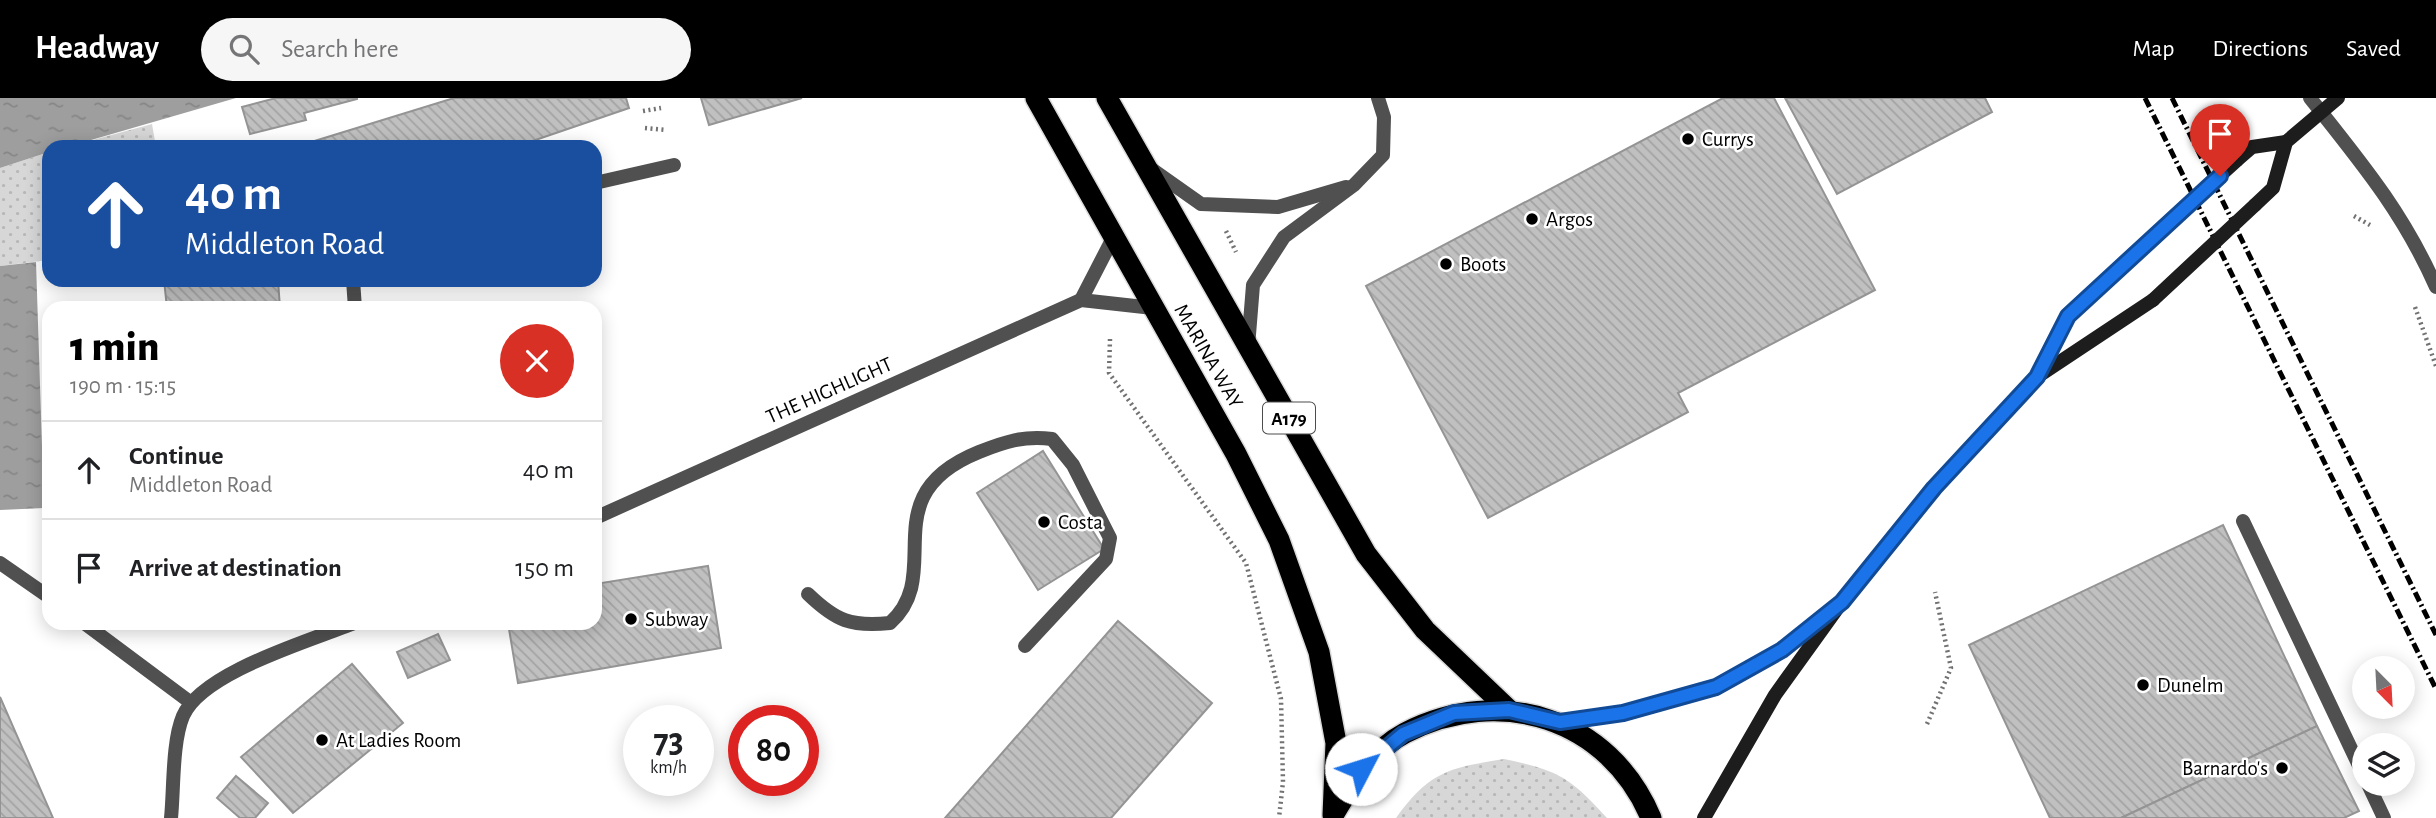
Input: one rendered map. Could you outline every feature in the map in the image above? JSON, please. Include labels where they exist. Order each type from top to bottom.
[{"type":"highway","name":"MARINA WAY","points":[[1035,98],[1237,454],[1273,528],[1314,639],[1336,743],[1332,817]]},
{"type":"highway","name":"MARINA WAY","points":[[1107,98],[1366,554],[1425,630],[1509,710]]},
{"type":"highway","points":[[1332,817],[1361,769],[1403,734],[1454,713],[1509,710],[1560,722],[1605,750],[1640,791],[1651,818]]},
{"type":"main road","points":[[1704,818],[1775,695],[1842,602],[1934,488],[2037,377],[2153,300],[2273,188],[2286,142],[2338,98]]},
{"type":"main road","points":[[2037,377],[2068,316],[2252,146],[2286,142]]},
{"type":"main road","points":[[1560,722],[1623,713],[1716,687],[1782,650],[1842,602]]},
{"type":"street","points":[[1248,347],[1254,285],[1284,237],[1354,185],[1382,155],[1384,117],[1378,98]]},
{"type":"street","points":[[2310,98],[2385,192],[2417,243],[2436,287]]},
{"type":"street","points":[[1144,163],[1201,204],[1278,207],[1354,185]]},
{"type":"street","points":[[602,181],[674,165]]},
{"type":"street","points":[[1080,300],[1114,236]]},
{"type":"street","name":"THE HIGHLIGHT","points":[[602,515],[1080,300],[1153,307]]},
{"type":"street","points":[[808,594],[830,616],[851,623],[890,623],[901,613],[912,591],[918,508],[934,477],[960,460],[1005,442],[1031,436],[1052,439],[1073,465],[1110,538],[1106,559],[1025,646]]},
{"type":"street","points":[[2243,521],[2352,750]]},
{"type":"street","points":[[0,563],[42,592]]},
{"type":"street","points":[[93,630],[190,702]]},
{"type":"street","points":[[171,818],[178,734],[181,719],[190,702],[221,677],[337,630]]},
{"type":"street","points":[[2374,796],[2384,818]]},
{"type":"path","points":[[643,111],[661,108]]},
{"type":"path","points":[[645,128],[666,130]]},
{"type":"path","points":[[1226,229],[1236,252]]},
{"type":"path","points":[[1110,339],[1109,373],[1246,563],[1281,699],[1283,782],[1279,818]]},
{"type":"path","points":[[1927,724],[1951,668],[1935,592]]},
{"type":"shaded area","points":[[152,124],[155,140],[93,140]]},
{"type":"shaded area","points":[[42,154],[42,261],[0,266],[0,168]]},
{"type":"shaded area","points":[[1504,759],[1538,767],[1562,777],[1583,793],[1607,818],[1396,818],[1419,790],[1442,774],[1469,765]]},
{"type":"water","points":[[0,98],[236,98],[91,140],[42,140],[42,154],[0,168]]},
{"type":"water","points":[[36,262],[42,508],[0,510],[0,266]]},
{"type":"building","points":[[276,98],[357,99],[304,113],[306,120],[250,134],[242,107]]},
{"type":"building","points":[[454,98],[626,98],[629,108],[535,140],[318,140]]},
{"type":"building","points":[[701,98],[802,98],[709,125]]},
{"type":"building","points":[[1723,98],[1774,98],[1875,290],[1678,393],[1688,412],[1488,518],[1366,286]]},
{"type":"building","points":[[1785,98],[1985,98],[1992,112],[1837,194]]},
{"type":"building","points":[[165,287],[278,287],[280,301],[166,301]]},
{"type":"building","points":[[1043,451],[1104,549],[1038,590],[977,493]]},
{"type":"building","name":"Dunelm","points":[[2223,525],[2317,726],[2121,818],[2050,818],[1969,645]]},
{"type":"building","points":[[708,566],[721,648],[518,683],[509,630],[602,630],[602,583]]},
{"type":"building","points":[[1118,621],[1212,703],[1111,818],[945,818]]},
{"type":"building","points":[[438,634],[450,660],[408,678],[397,652]]},
{"type":"building","name":"At Ladies Room","points":[[352,664],[403,723],[293,813],[241,757]]},
{"type":"building","points":[[0,697],[53,818],[0,818]]},
{"type":"building","name":"Barnardo's","points":[[2317,726],[2359,811],[2344,818],[2121,818]]},
{"type":"building","points":[[236,776],[268,803],[255,818],[240,818],[217,798]]},
{"type":"railway","points":[[2145,98],[2436,689]]},
{"type":"railway","points":[[2172,98],[2436,635]]},
{"type":"place","name":"Currys","points":[[1688,139]]},
{"type":"place","name":"Argos","points":[[1532,219]]},
{"type":"place","name":"Boots","points":[[1446,264]]},
{"type":"place","name":"Costa","points":[[1044,522]]},
{"type":"place","name":"Subway","points":[[631,619]]},
{"type":"place","name":"Dunelm","points":[[2143,685]]},
{"type":"place","name":"At Ladies Room","points":[[322,740]]},
{"type":"place","name":"Barnardo's","points":[[2282,768]]},
{"type":"route","points":[[1361,769],[1403,734],[1454,713],[1509,710],[1560,722],[1623,713],[1716,687],[1782,650],[1842,602],[1934,488],[2037,377],[2068,316],[2220,176]]}]
